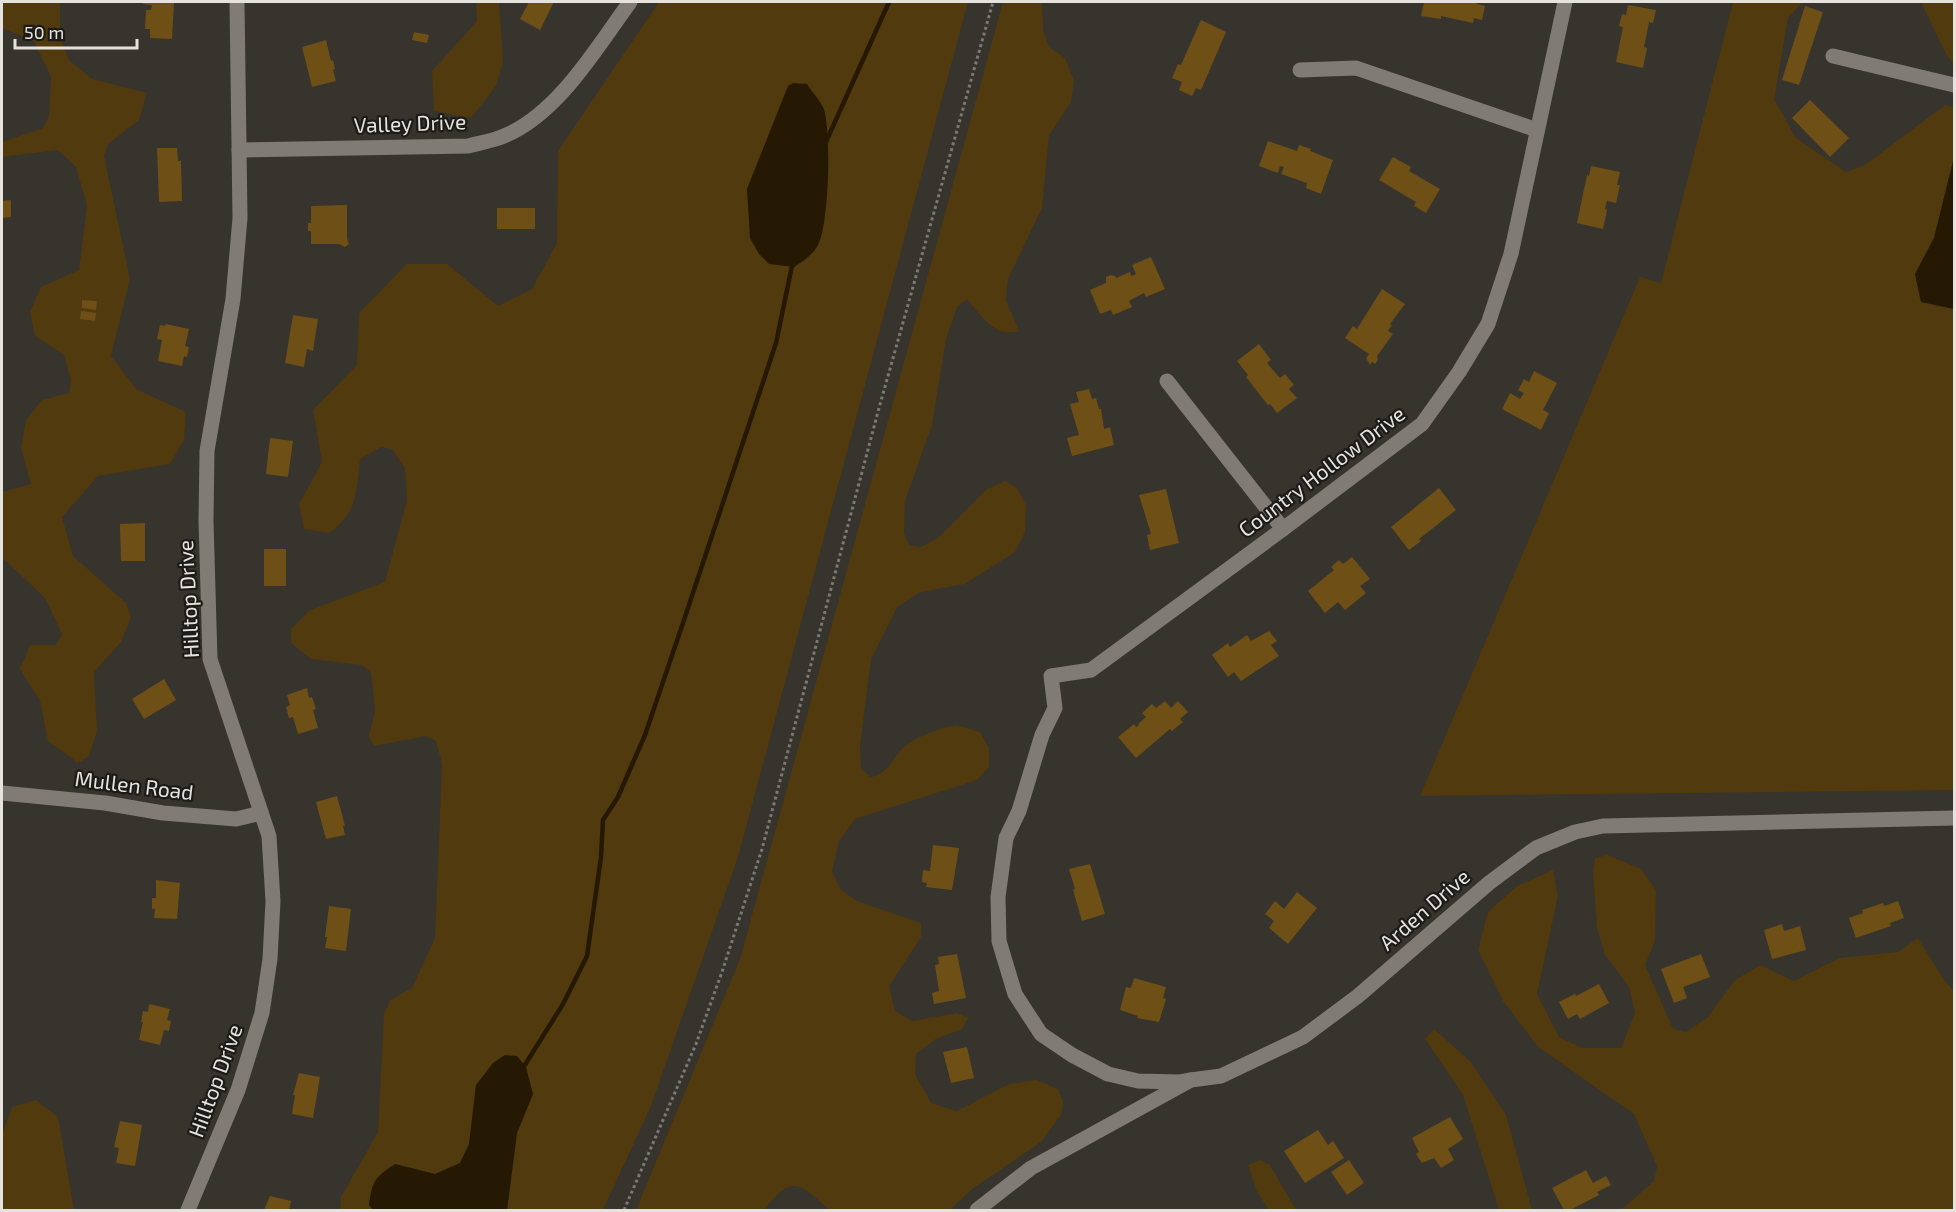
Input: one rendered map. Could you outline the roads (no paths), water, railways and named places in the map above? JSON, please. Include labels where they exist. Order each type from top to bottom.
[{"type":"street","name":"Hilltop Drive","points":[[188,1210],[238,1090],[262,1013],[270,959],[273,902],[269,836],[210,659],[207,451],[233,300],[240,218],[237,2]]},
{"type":"street","name":"Valley Drive","points":[[238,150],[468,146],[504,136],[530,120],[568,88],[630,2]]},
{"type":"street","name":"Country Hollow Drive","points":[[1191,1080],[1138,1081],[1108,1074],[1072,1055],[1041,1034],[1015,994],[999,941],[998,897],[1006,838],[1019,811],[1042,735],[1055,708],[1051,676],[1091,670],[1422,424],[1459,372],[1488,324],[1511,254],[1566,2]]},
{"type":"street","points":[[1833,56],[1954,85]]},
{"type":"street","points":[[1300,70],[1356,68],[1537,130]]},
{"type":"street","points":[[1167,381],[1283,529]]},
{"type":"street","name":"Mullen Road","points":[[2,793],[95,802],[163,813],[236,819],[261,813]]},
{"type":"street","name":"Arden Drive","points":[[976,1210],[1031,1167],[1191,1080],[1221,1076],[1303,1036],[1358,996],[1489,883],[1536,848],[1575,832],[1603,826],[1954,818]]},
{"type":"waterway","points":[[825,144],[889,2]]},
{"type":"waterway","points":[[523,1068],[563,1004],[587,956],[601,857],[603,820],[618,797],[645,735],[776,343],[793,261]]}]
